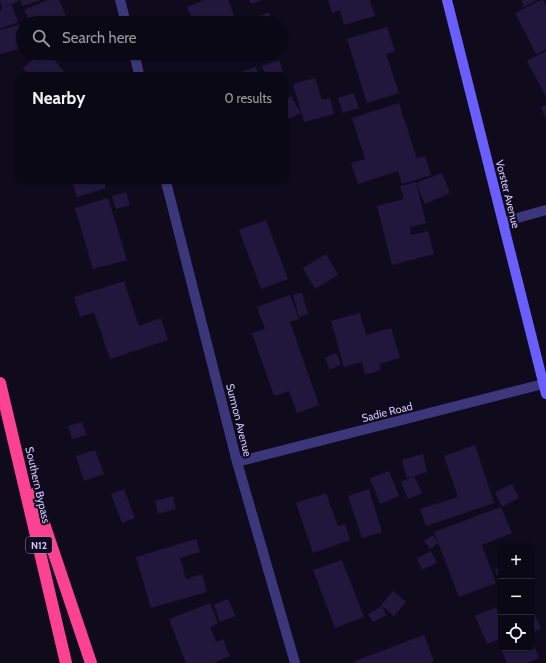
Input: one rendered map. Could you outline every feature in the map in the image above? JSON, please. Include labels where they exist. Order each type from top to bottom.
[{"type":"highway","name":"Southern Bypass","points":[[0,383],[66,663]]},
{"type":"highway","points":[[11,427],[91,663]]},
{"type":"main road","name":"Vorster Avenue","points":[[447,0],[545,389]]},
{"type":"street","points":[[120,0],[124,16]]},
{"type":"street","points":[[136,60],[139,72]]},
{"type":"street","name":"Surmon Avenue","points":[[167,184],[237,462],[295,663]]},
{"type":"street","points":[[503,222],[546,210]]},
{"type":"street","name":"Sadie Road","points":[[237,462],[545,389]]},
{"type":"building","points":[[0,0],[19,0],[4,8],[12,5],[16,16],[16,23],[0,29],[0,10],[2,9]]},
{"type":"building","points":[[20,0],[41,0],[22,6]]},
{"type":"building","points":[[47,0],[59,0],[66,16],[27,16],[24,10]]},
{"type":"building","points":[[204,0],[228,0],[234,16],[191,16],[187,7]]},
{"type":"building","points":[[249,0],[262,0],[251,4]]},
{"type":"building","points":[[328,0],[370,0],[375,16],[344,25],[340,10],[332,13]]},
{"type":"building","points":[[521,0],[537,0],[524,7]]},
{"type":"building","points":[[543,0],[546,5],[546,49],[536,54],[515,13]]},
{"type":"building","points":[[269,12],[270,16],[259,16]]},
{"type":"building","points":[[16,26],[16,50],[0,54],[0,30]]},
{"type":"building","points":[[387,27],[395,51],[386,54],[399,93],[367,103],[347,39]]},
{"type":"building","points":[[546,51],[546,97],[527,61]]},
{"type":"building","points":[[33,60],[55,60],[64,72],[26,72],[23,68]]},
{"type":"building","points":[[279,60],[283,72],[264,72],[262,66]]},
{"type":"building","points":[[256,67],[257,72],[241,72]]},
{"type":"building","points":[[315,78],[322,100],[330,98],[334,114],[304,122],[293,84]]},
{"type":"building","points":[[354,93],[359,108],[343,113],[338,98]]},
{"type":"building","points":[[291,96],[301,113],[289,119],[288,117],[288,98]]},
{"type":"building","points":[[399,103],[417,159],[425,156],[431,175],[402,184],[398,171],[358,184],[351,163],[365,159],[352,118]]},
{"type":"building","points":[[546,105],[546,120],[541,107]]},
{"type":"building","points":[[442,173],[450,193],[425,204],[416,183]]},
{"type":"building","points":[[416,182],[426,223],[410,227],[411,235],[428,231],[434,254],[392,265],[377,206],[404,199],[400,186]]},
{"type":"building","points":[[73,184],[105,184],[106,188],[77,197]]},
{"type":"building","points":[[126,192],[130,205],[116,209],[112,196]]},
{"type":"building","points":[[108,198],[127,260],[93,269],[75,208]]},
{"type":"building","points":[[266,220],[288,279],[261,289],[239,230]]},
{"type":"building","points":[[326,254],[338,275],[315,289],[303,268]]},
{"type":"building","points":[[124,281],[139,326],[161,318],[168,340],[110,359],[94,312],[80,317],[74,297]]},
{"type":"building","points":[[302,293],[308,314],[299,317],[293,295]]},
{"type":"building","points":[[290,295],[299,319],[290,322],[319,405],[297,413],[289,391],[274,396],[252,333],[265,329],[257,307]]},
{"type":"building","points":[[360,313],[366,335],[391,328],[400,358],[379,364],[381,370],[365,375],[362,362],[344,367],[331,321]]},
{"type":"building","points":[[336,353],[341,364],[330,370],[325,358]]},
{"type":"building","points":[[82,422],[87,435],[72,439],[68,426]]},
{"type":"building","points":[[475,445],[494,503],[426,526],[420,509],[458,497],[444,456]]},
{"type":"building","points":[[95,450],[104,474],[84,481],[76,456]]},
{"type":"building","points":[[423,454],[427,472],[407,478],[402,460]]},
{"type":"building","points":[[389,471],[399,496],[380,504],[370,478]]},
{"type":"building","points":[[414,476],[422,493],[408,499],[401,482]]},
{"type":"building","points":[[512,484],[519,498],[502,507],[495,492]]},
{"type":"building","points":[[124,489],[135,518],[122,523],[111,494]]},
{"type":"building","points":[[369,489],[382,532],[362,538],[348,496]]},
{"type":"building","points":[[326,493],[338,526],[345,524],[350,540],[313,553],[296,503]]},
{"type":"building","points":[[173,496],[176,509],[158,514],[155,501]]},
{"type":"building","points":[[501,507],[512,533],[482,545],[496,583],[459,597],[434,532]]},
{"type":"building","points":[[433,535],[438,543],[430,549],[424,541]]},
{"type":"building","points":[[196,539],[200,552],[180,558],[186,579],[202,574],[207,592],[151,608],[136,557]]},
{"type":"building","points":[[431,551],[437,563],[422,570],[417,558]]},
{"type":"building","points":[[342,560],[364,617],[335,628],[313,570]]},
{"type":"building","points":[[498,568],[498,578],[495,569]]},
{"type":"building","points":[[393,591],[406,602],[394,616],[381,605]]},
{"type":"building","points":[[228,599],[236,616],[220,622],[214,605]]},
{"type":"building","points":[[210,603],[218,623],[210,627],[216,642],[223,639],[230,656],[213,663],[186,663],[169,619]]},
{"type":"building","points":[[382,606],[386,615],[373,622],[368,614]]},
{"type":"building","points":[[496,607],[498,612],[498,642],[497,640],[487,644],[475,616]]},
{"type":"building","points":[[534,613],[541,629],[534,632]]},
{"type":"building","points":[[424,635],[434,661],[428,663],[355,663],[355,661]]},
{"type":"building","points":[[534,646],[539,658],[527,663],[507,663],[502,651],[534,651]]}]
